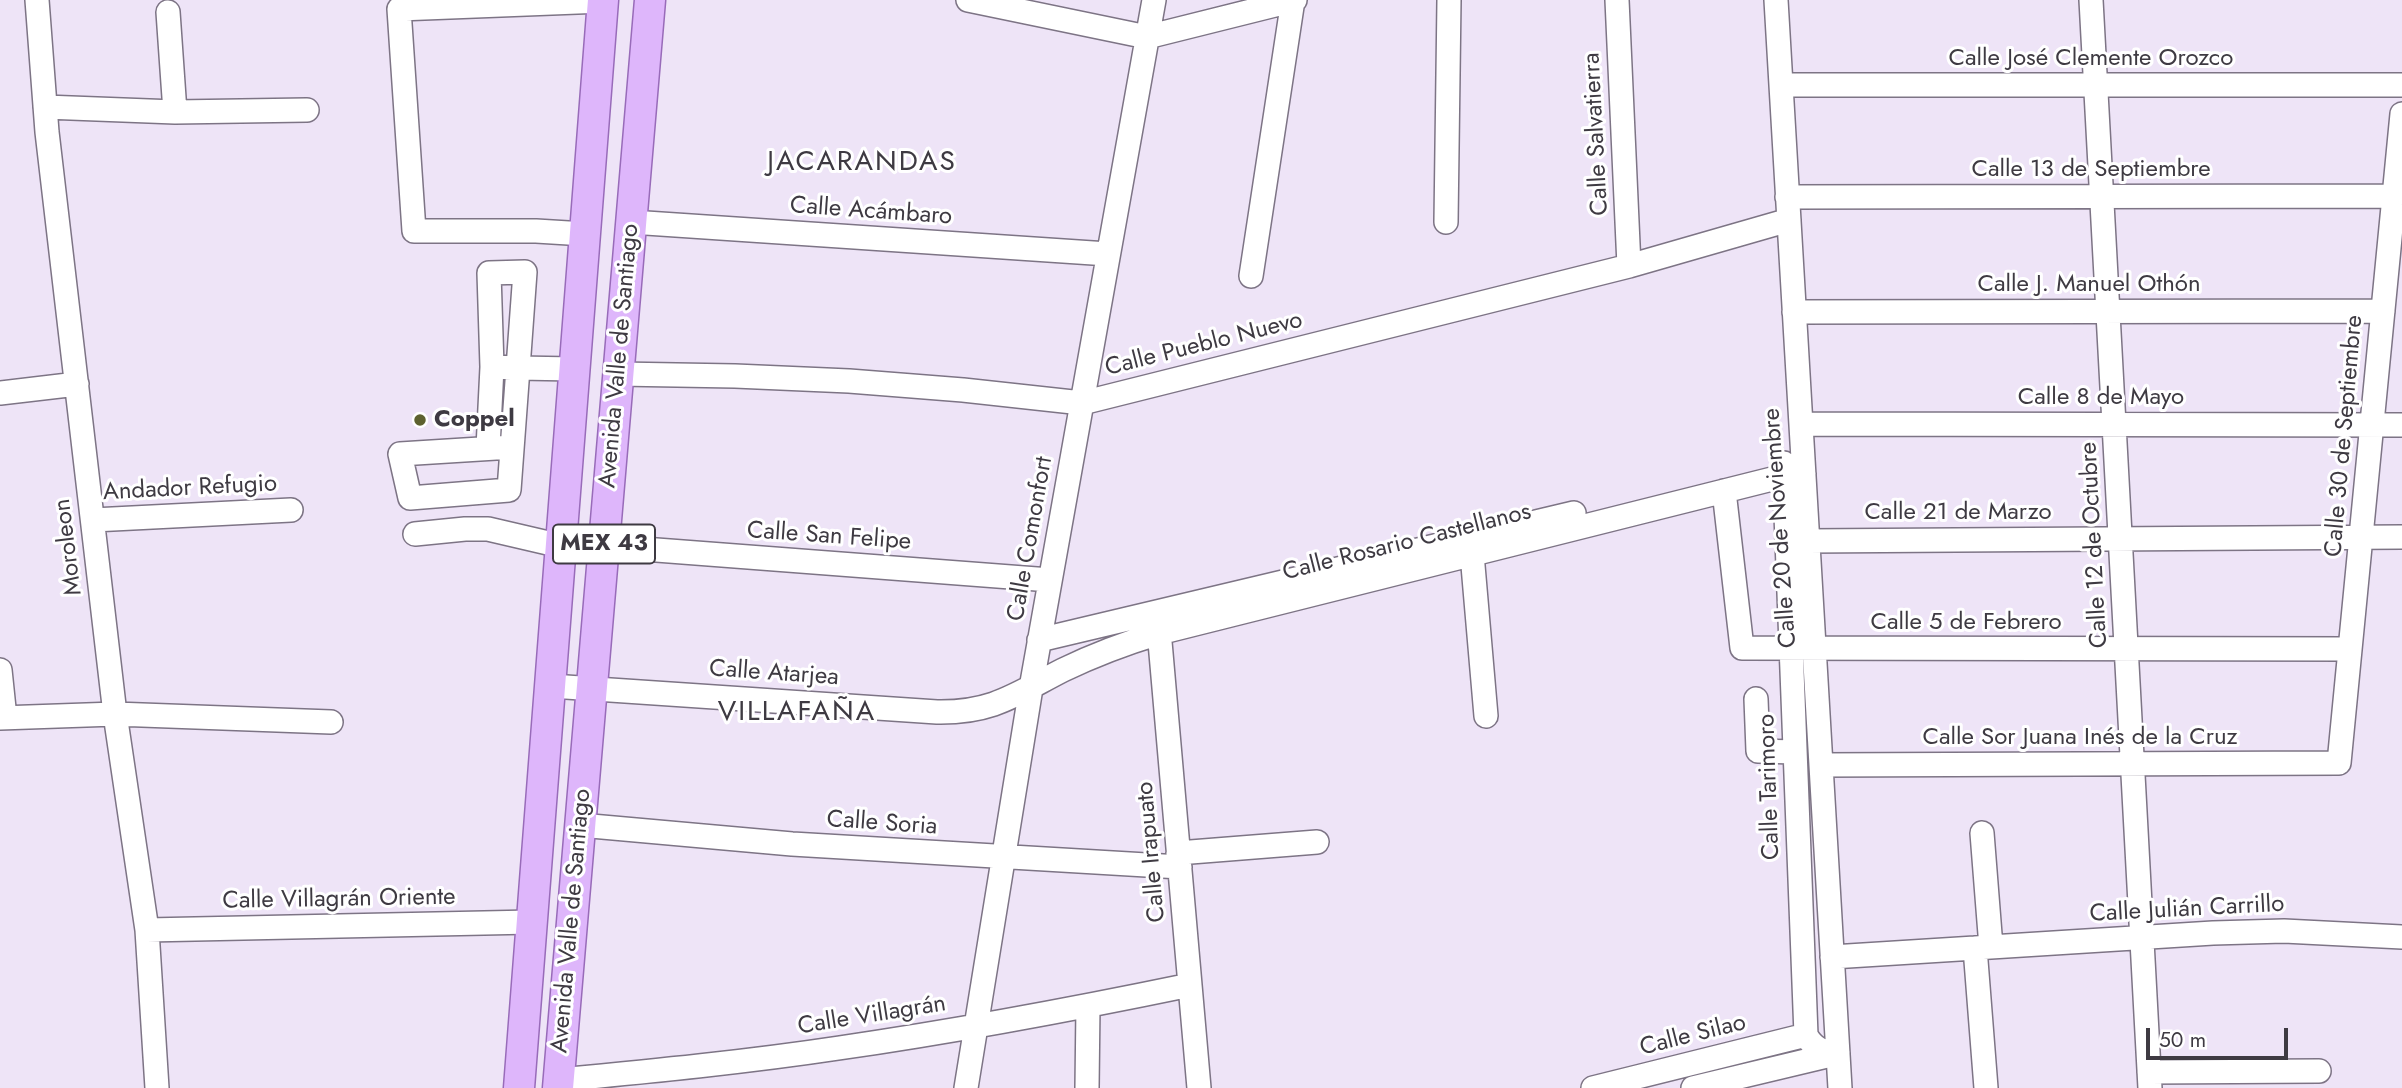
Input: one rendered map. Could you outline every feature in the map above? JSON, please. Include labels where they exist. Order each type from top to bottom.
[{"type":"main road","name":"Avenida Valle de Santiago","points":[[519,1088],[603,0]]},
{"type":"main road","name":"Avenida Valle de Santiago","points":[[558,1084],[650,0]]},
{"type":"street","name":"Moroleon","points":[[37,0],[45,107],[115,714],[147,930],[157,1088]]},
{"type":"street","points":[[585,234],[536,231],[414,231],[399,9],[603,0]]},
{"type":"street","points":[[968,0],[1147,37],[1294,0],[1251,276]]},
{"type":"street","name":"Calle Comonfort","points":[[966,1088],[1039,640],[1154,0]]},
{"type":"street","points":[[1446,222],[1449,0]]},
{"type":"street","name":"Calle Salvatierra","points":[[1617,0],[1629,266]]},
{"type":"street","name":"Calle 20 de Noviembre","points":[[1776,0],[1801,424],[1794,468],[1808,541],[1838,1053]]},
{"type":"street","name":"Calle 12 de Octubre","points":[[2091,0],[2150,1080]]},
{"type":"street","points":[[168,12],[174,112]]},
{"type":"street","name":"Calle José Clemente Orozco","points":[[1781,85],[2402,85]]},
{"type":"street","points":[[45,107],[174,112],[307,110]]},
{"type":"street","name":"Calle 30 de Septiembre","points":[[2339,763],[2402,114]]},
{"type":"street","name":"Calle 13 de Septiembre","points":[[1787,197],[2394,197]]},
{"type":"street","name":"Calle Pueblo Nuevo","points":[[618,374],[849,381],[1082,403],[1629,266],[1789,220]]},
{"type":"street","name":"Calle Acámbaro","points":[[631,222],[1108,254]]},
{"type":"street","points":[[488,448],[492,367],[489,273],[525,272],[509,490],[410,498],[400,454],[512,447]]},
{"type":"street","name":"Calle J. Manuel Othón","points":[[1794,312],[2383,311]]},
{"type":"street","points":[[492,367],[575,369]]},
{"type":"street","points":[[0,393],[77,384]]},
{"type":"street","name":"Calle 8 de Mayo","points":[[1801,424],[2402,425]]},
{"type":"street","name":"Calle Rosario Castellanos","points":[[1039,640],[1158,622],[1472,554],[1724,491],[1794,468]]},
{"type":"street","name":"Calle Rosario Castellanos","points":[[1031,688],[1158,622],[1794,468]]},
{"type":"street","name":"Calle Tarimoro","points":[[1794,468],[1791,650],[1806,1035]]},
{"type":"street","name":"Calle 5 de Febrero","points":[[1724,491],[1742,648],[2350,649]]},
{"type":"street","name":"Andador Refugio","points":[[93,520],[291,510]]},
{"type":"street","points":[[415,534],[488,529],[561,546]]},
{"type":"street","name":"Calle 21 de Marzo","points":[[1808,541],[2402,537]]},
{"type":"street","name":"Calle San Felipe","points":[[604,546],[1050,580]]},
{"type":"street","points":[[1472,554],[1486,716]]},
{"type":"street","name":"Calle Irapuato","points":[[1158,622],[1199,1088]]},
{"type":"street","points":[[0,670],[3,718],[115,714],[331,722]]},
{"type":"street","name":"Calle Atarjea","points":[[551,686],[957,712],[995,705],[1031,688]]},
{"type":"street","points":[[1756,699],[1758,751],[1795,752]]},
{"type":"street","name":"Calle Sor Juana Inés de la Cruz","points":[[1821,765],[2339,763]]},
{"type":"street","name":"Calle Soria","points":[[580,825],[792,844],[1002,858],[1179,860],[1317,842]]},
{"type":"street","points":[[1982,833],[1986,1088]]},
{"type":"street","name":"Calle Villagrán Oriente","points":[[147,930],[532,922]]},
{"type":"street","name":"Calle Julián Carrillo","points":[[1832,957],[2284,931],[2402,937]]},
{"type":"street","name":"Calle Villagrán","points":[[558,1084],[768,1058],[976,1027],[1190,985]]},
{"type":"street","points":[[1087,1088],[1088,1006]]},
{"type":"street","points":[[1806,1035],[1810,1042],[1822,1051],[1838,1053],[1840,1088]]},
{"type":"street","name":"Calle Silao","points":[[1593,1088],[1806,1035]]},
{"type":"street","name":"Calle Silao","points":[[1693,1088],[1838,1053]]},
{"type":"street","points":[[2150,1080],[2319,1071]]},
{"type":"place","name":"Coppel","points":[[420,420]]},
{"type":"district","name":"JACARANDAS","points":[[862,163]]},
{"type":"district","name":"VILLAFAÑA","points":[[797,713]]}]
